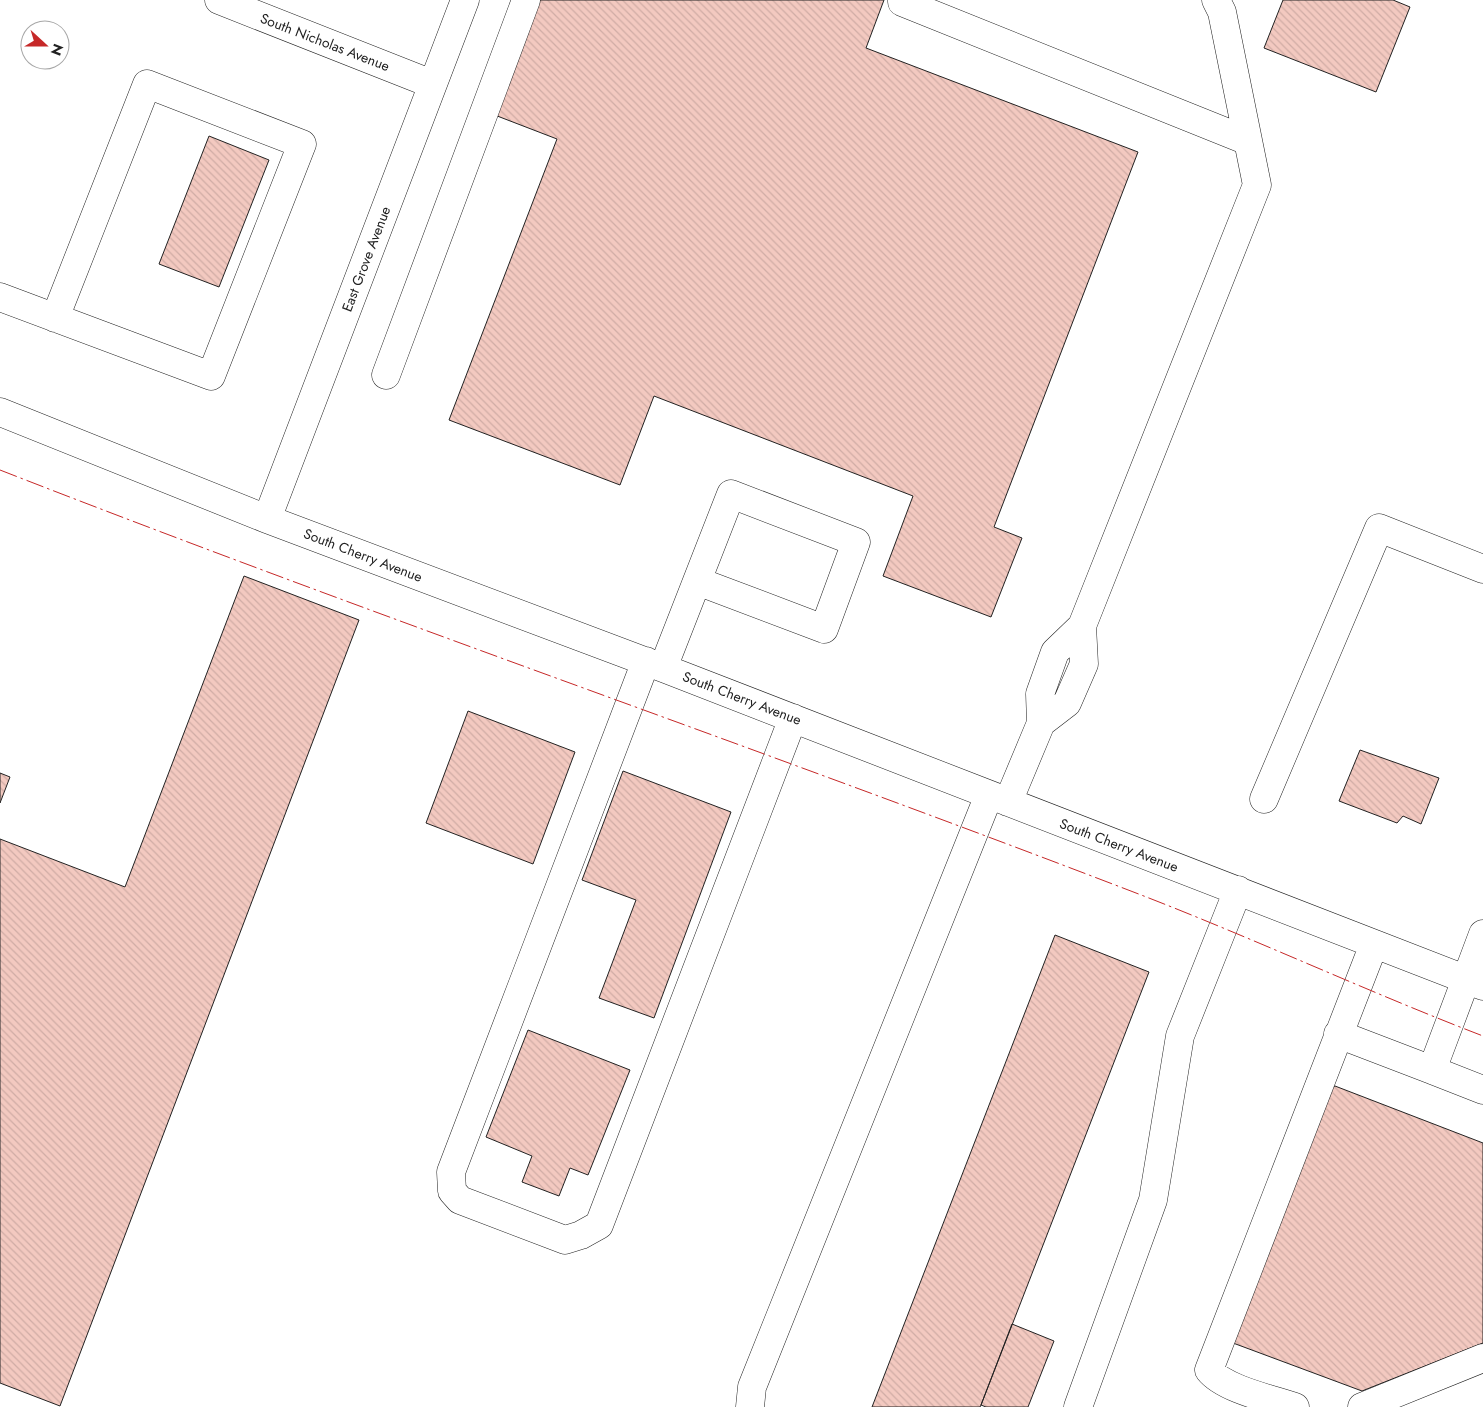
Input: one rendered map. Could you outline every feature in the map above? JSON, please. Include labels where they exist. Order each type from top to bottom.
[{"type":"street","name":"South Nicholas Avenue","points":[[219,0],[432,84]]},
{"type":"street","name":"East Grove Avenue","points":[[267,518],[465,0]]},
{"type":"street","points":[[386,375],[526,0]]},
{"type":"street","points":[[902,0],[1248,141]]},
{"type":"street","points":[[750,1407],[752,1387],[999,798],[1040,723],[1067,703],[1082,669],[1084,664],[1082,626],[1257,185],[1222,12],[1216,0]]},
{"type":"street","points":[[0,297],[55,318],[211,376],[302,144],[147,84],[55,318]]},
{"type":"street","name":"South Cherry Avenue","points":[[0,412],[267,518],[793,718],[1475,982]]},
{"type":"street","points":[[697,581],[824,629],[856,542],[730,494],[697,581],[654,665],[451,1172],[452,1191],[460,1200],[565,1240],[581,1236],[598,1225],[793,718]]},
{"type":"street","points":[[1264,799],[1379,528],[1483,569]]},
{"type":"street","points":[[1078,1407],[1153,1200],[1180,1036],[1238,890]]},
{"type":"street","points":[[1432,1070],[1475,982],[1483,934]]},
{"type":"street","points":[[1295,1407],[1215,1378],[1208,1370],[1374,944]]},
{"type":"street","points":[[1338,1034],[1483,1090]]},
{"type":"street","points":[[1362,1407],[1483,1358]]},
{"type":"building","points":[[536,0],[884,0],[866,48],[1138,152],[994,527],[1022,538],[991,617],[883,576],[913,496],[654,396],[620,485],[449,420],[557,139],[492,114]]},
{"type":"building","points":[[1283,0],[1393,0],[1410,7],[1376,92],[1264,48]]},
{"type":"building","points":[[209,136],[269,160],[219,287],[159,264]]},
{"type":"building","points":[[244,576],[359,620],[60,1406],[0,1383],[0,839],[125,887]]},
{"type":"building","points":[[468,711],[575,752],[533,864],[426,823]]},
{"type":"building","points":[[1360,750],[1439,778],[1421,824],[1403,816],[1397,823],[1339,801]]},
{"type":"building","points":[[623,771],[731,812],[654,1018],[599,998],[636,900],[582,880]]},
{"type":"building","points":[[0,773],[10,777],[0,803]]},
{"type":"building","points":[[1055,935],[1149,972],[980,1407],[872,1407]]},
{"type":"building","points":[[528,1030],[630,1070],[588,1175],[570,1168],[559,1196],[522,1182],[532,1156],[486,1137]]},
{"type":"building","points":[[1335,1086],[1483,1143],[1483,1343],[1362,1391],[1233,1343],[1329,1088]]},
{"type":"building","points":[[1012,1324],[1054,1341],[1028,1407],[986,1407],[981,1405]]},
{"type":"power","points":[[0,470],[283,578],[852,786],[1136,893],[1483,1036]]}]
